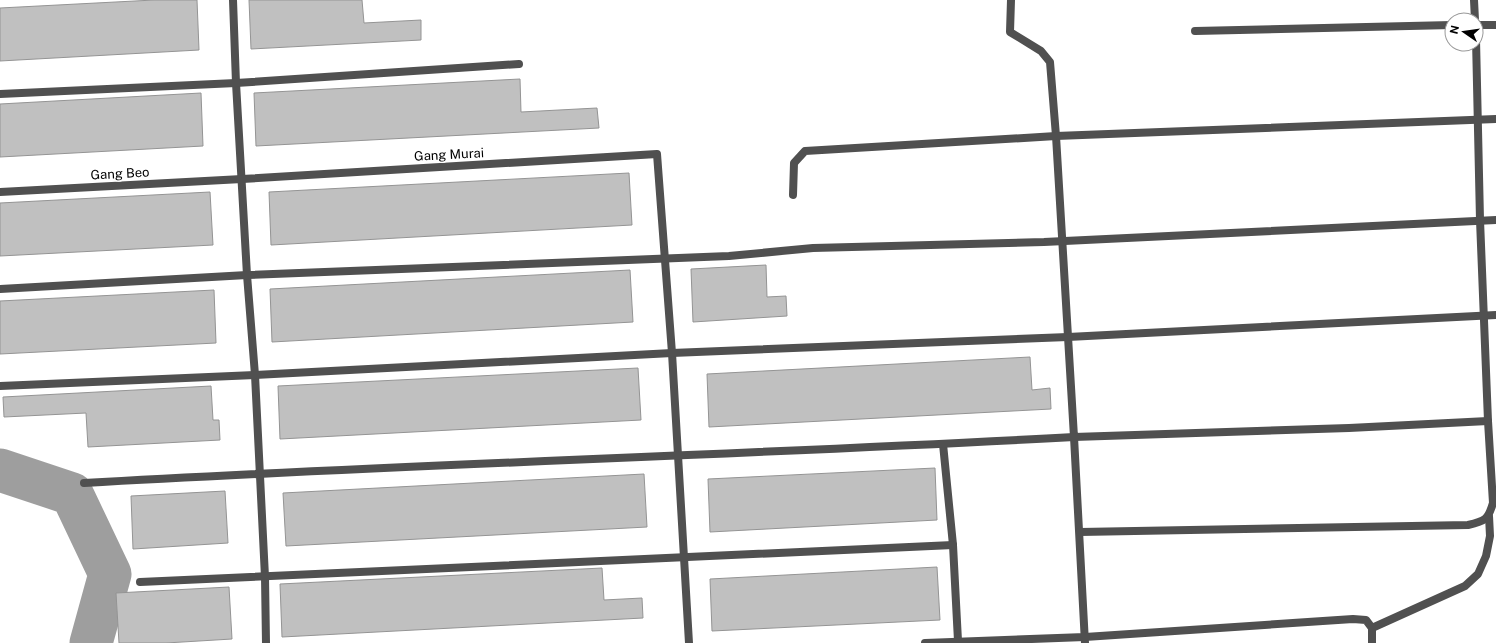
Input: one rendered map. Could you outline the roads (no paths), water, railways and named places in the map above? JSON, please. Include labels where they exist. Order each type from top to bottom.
[{"type":"street","points":[[233,0],[236,83],[247,275],[256,375],[265,577],[266,643]]},
{"type":"street","points":[[1011,0],[1010,32],[1041,51],[1050,62],[1056,136],[1080,532],[1085,640]]},
{"type":"street","points":[[1474,0],[1475,12]]},
{"type":"street","points":[[1484,25],[1496,25]]},
{"type":"street","points":[[1195,31],[1444,26]]},
{"type":"street","points":[[1372,628],[1465,586],[1478,574],[1486,556],[1490,536],[1489,516],[1493,504],[1494,462],[1488,421],[1485,315],[1480,220],[1476,52]]},
{"type":"street","points":[[0,94],[236,83],[519,64]]},
{"type":"street","points":[[793,195],[794,163],[806,151],[1056,136],[1496,119]]},
{"type":"street","name":"Gang Murai","points":[[242,179],[657,154],[666,258]]},
{"type":"street","name":"Gang Beo","points":[[0,192],[242,179]]},
{"type":"street","points":[[0,289],[247,275],[729,256],[813,248],[1062,241],[1496,220]]},
{"type":"street","points":[[666,258],[690,643]]},
{"type":"street","points":[[0,386],[256,375],[672,353],[1068,337],[1496,315]]},
{"type":"street","points":[[84,483],[260,473],[943,444],[1074,437],[1349,428],[1488,421]]},
{"type":"street","points":[[943,444],[953,545],[958,641]]},
{"type":"street","points":[[1080,532],[1468,525],[1479,522],[1489,516]]},
{"type":"street","points":[[140,582],[953,545]]},
{"type":"street","points":[[925,643],[958,641],[1085,640],[1366,620],[1372,628],[1372,643]]},
{"type":"waterway","points":[[0,470],[72,494],[110,574],[91,643]]}]
